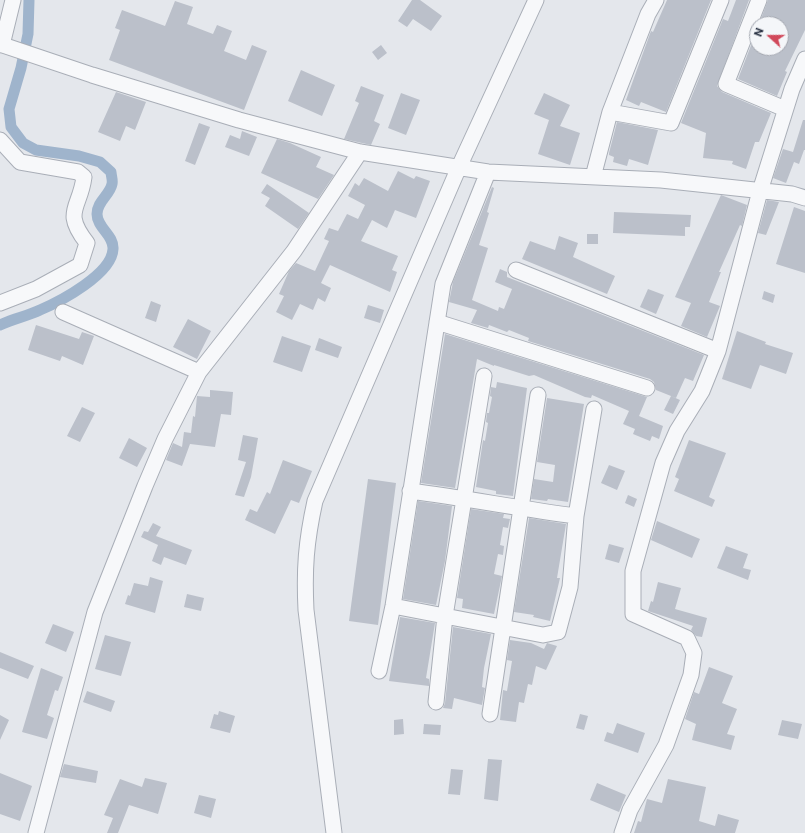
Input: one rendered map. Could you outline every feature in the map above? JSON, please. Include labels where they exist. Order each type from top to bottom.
[{"type":"street","points":[[13,0],[2,45],[39,58],[239,120],[360,152],[488,172],[661,180],[792,194],[805,198]]},
{"type":"street","points":[[334,833],[306,610],[304,574],[306,540],[315,501],[459,167],[536,0]]},
{"type":"street","points":[[593,177],[610,112],[648,14],[656,0]]},
{"type":"street","points":[[610,112],[671,123],[721,0]]},
{"type":"street","points":[[759,0],[726,84],[785,109]]},
{"type":"street","points":[[622,833],[630,810],[666,745],[691,675],[694,653],[687,638],[633,614],[633,571],[663,463],[678,431],[702,391],[718,351],[760,191],[785,109],[805,59]]},
{"type":"street","points":[[0,140],[20,162],[78,172],[84,177],[82,190],[73,210],[76,230],[87,243],[80,265],[36,289],[0,303]]},
{"type":"street","points":[[36,833],[95,612],[145,486],[199,372],[294,251],[360,152]]},
{"type":"street","points":[[379,671],[392,606],[443,284],[488,172]]},
{"type":"street","points":[[516,270],[718,351]]},
{"type":"street","points":[[63,312],[199,372]]},
{"type":"street","points":[[437,322],[647,388]]},
{"type":"street","points":[[436,702],[445,616],[484,376]]},
{"type":"street","points":[[490,714],[538,394]]},
{"type":"street","points":[[392,606],[543,635],[558,632],[570,587],[576,516],[594,409]]},
{"type":"street","points":[[410,491],[463,498],[521,509],[576,516]]},
{"type":"building","points":[[412,0],[420,0],[442,16],[431,31],[413,19],[407,27],[398,21]]},
{"type":"building","points":[[667,0],[711,0],[666,112],[641,102],[639,106],[626,100],[651,31],[653,32]]},
{"type":"building","points":[[736,0],[749,0],[717,86],[722,92],[771,113],[759,142],[755,142],[746,169],[732,164],[733,161],[703,158],[706,133],[681,123],[723,19],[728,21]]},
{"type":"building","points":[[768,0],[805,0],[805,30],[785,71],[787,72],[777,96],[738,79],[749,51],[749,56],[789,56],[789,16],[762,16]]},
{"type":"building","points":[[175,1],[193,7],[187,24],[213,34],[217,25],[232,31],[224,51],[246,60],[252,45],[267,51],[244,110],[109,60],[120,30],[115,28],[122,10],[165,26]]},
{"type":"building","points":[[381,45],[387,53],[378,60],[372,52]]},
{"type":"building","points":[[301,70],[335,85],[322,116],[288,101]]},
{"type":"building","points":[[361,86],[384,95],[374,121],[380,124],[371,145],[344,139],[359,103],[355,101]]},
{"type":"building","points":[[116,92],[146,102],[135,130],[126,126],[120,141],[98,132]]},
{"type":"building","points":[[401,93],[420,100],[406,135],[388,128]]},
{"type":"building","points":[[544,93],[570,105],[560,126],[580,133],[570,165],[538,154],[549,120],[534,114]]},
{"type":"building","points":[[803,120],[805,120],[805,150],[799,164],[794,162],[786,183],[773,178],[783,149],[793,152]]},
{"type":"building","points":[[617,122],[658,130],[648,165],[629,159],[627,166],[613,162],[614,157],[609,155],[609,153]]},
{"type":"building","points":[[199,123],[210,127],[195,165],[185,161]]},
{"type":"building","points":[[242,131],[257,137],[249,156],[225,147],[230,135],[240,139]]},
{"type":"building","points":[[277,139],[290,143],[321,157],[316,167],[334,175],[318,199],[261,173]]},
{"type":"building","points":[[398,171],[414,179],[416,176],[430,181],[416,218],[395,210],[387,228],[372,220],[361,241],[398,256],[392,270],[397,272],[390,292],[330,265],[321,283],[331,288],[325,302],[318,298],[313,310],[300,304],[292,320],[276,312],[284,296],[279,294],[289,271],[296,263],[315,271],[329,241],[324,239],[329,228],[338,231],[347,214],[358,219],[365,205],[348,196],[355,183],[359,186],[364,178],[388,191]]},
{"type":"building","points":[[267,184],[309,213],[298,229],[265,206],[270,198],[261,193]]},
{"type":"building","points":[[492,187],[494,188],[487,212],[489,213],[479,245],[488,248],[472,300],[498,311],[499,307],[504,309],[512,289],[495,282],[500,269],[507,272],[507,277],[704,355],[693,381],[685,378],[676,398],[656,390],[654,382],[650,379],[528,341],[529,338],[509,330],[507,332],[489,325],[488,328],[471,323],[477,310],[449,302],[453,282]]},
{"type":"building","points":[[721,195],[747,205],[742,226],[740,225],[719,272],[721,272],[709,302],[720,306],[707,337],[681,326],[691,303],[675,297]]},
{"type":"building","points":[[767,200],[779,202],[766,235],[758,233]]},
{"type":"building","points":[[794,207],[805,211],[805,273],[776,264]]},
{"type":"building","points":[[614,212],[691,215],[690,227],[685,227],[685,236],[613,233]]},
{"type":"building","points":[[587,234],[598,234],[598,244],[587,244]]},
{"type":"building","points":[[559,236],[578,243],[573,257],[615,276],[607,294],[522,259],[530,241],[555,250]]},
{"type":"building","points":[[648,289],[664,295],[656,314],[640,307]]},
{"type":"building","points":[[764,291],[775,295],[773,303],[762,299]]},
{"type":"building","points":[[151,301],[161,305],[156,322],[145,318]]},
{"type":"building","points":[[368,305],[384,310],[380,323],[364,318]]},
{"type":"building","points":[[188,319],[211,331],[197,359],[173,347]]},
{"type":"building","points":[[36,325],[79,339],[82,332],[94,336],[83,365],[62,356],[60,361],[28,350]]},
{"type":"building","points":[[737,331],[766,342],[765,344],[793,353],[786,374],[760,365],[751,389],[722,379]]},
{"type":"building","points":[[445,334],[647,397],[639,416],[663,426],[659,439],[652,436],[650,441],[633,434],[635,429],[623,424],[629,411],[592,395],[591,398],[585,397],[534,375],[529,376],[494,366],[477,359],[455,488],[421,483]]},
{"type":"building","points":[[282,336],[311,346],[302,372],[273,362]]},
{"type":"building","points":[[319,338],[342,347],[338,358],[315,350]]},
{"type":"building","points":[[497,382],[527,388],[513,496],[496,494],[496,491],[476,487],[483,440],[485,441],[488,423],[486,422],[487,413],[489,413],[492,397],[490,396],[491,387],[496,388]]},
{"type":"building","points":[[210,390],[233,392],[231,415],[221,414],[215,447],[190,444],[182,466],[166,460],[173,443],[182,447],[184,432],[191,433],[193,416],[195,417],[197,396],[210,397]]},
{"type":"building","points":[[671,396],[680,400],[673,414],[664,410]]},
{"type":"building","points":[[547,398],[584,404],[568,502],[548,499],[547,501],[531,499],[534,479],[553,482],[555,465],[537,462]]},
{"type":"building","points":[[82,407],[95,413],[80,442],[67,436]]},
{"type":"building","points":[[243,435],[258,438],[251,477],[244,497],[235,495],[246,462],[238,460]]},
{"type":"building","points":[[129,438],[147,448],[137,467],[119,458]]},
{"type":"building","points":[[689,440],[726,453],[709,497],[715,500],[712,507],[674,491],[679,479],[675,477]]},
{"type":"building","points":[[283,460],[312,471],[299,503],[291,500],[275,534],[245,520],[250,509],[257,512],[267,492],[270,494]]},
{"type":"building","points":[[609,465],[625,471],[617,490],[601,483]]},
{"type":"building","points":[[368,479],[396,483],[378,625],[349,621]]},
{"type":"building","points":[[628,495],[637,499],[634,507],[625,503]]},
{"type":"building","points":[[418,501],[452,506],[445,561],[436,605],[403,599]]},
{"type":"building","points":[[471,509],[504,514],[503,518],[510,519],[508,528],[503,527],[500,545],[504,546],[503,555],[498,554],[494,574],[502,576],[494,614],[462,608],[463,599],[457,598]]},
{"type":"building","points":[[529,518],[566,524],[557,578],[560,578],[550,621],[533,617],[534,615],[514,612]]},
{"type":"building","points":[[657,521],[700,539],[692,558],[651,540]]},
{"type":"building","points":[[153,523],[161,527],[156,536],[192,550],[186,565],[164,557],[161,565],[152,561],[158,545],[141,537],[144,531],[148,532]]},
{"type":"building","points":[[609,544],[624,548],[619,563],[605,559]]},
{"type":"building","points":[[726,546],[748,554],[743,568],[751,570],[748,580],[717,568]]},
{"type":"building","points":[[150,577],[163,581],[155,613],[125,604],[128,595],[130,596],[134,583],[148,586]]},
{"type":"building","points":[[658,582],[681,588],[675,609],[707,618],[702,637],[696,636],[691,630],[693,626],[648,611],[651,601],[653,602]]},
{"type":"building","points":[[187,594],[204,598],[201,611],[184,607]]},
{"type":"building","points":[[400,617],[435,623],[426,678],[429,679],[429,686],[389,681]]},
{"type":"building","points":[[53,624],[74,632],[66,652],[45,643]]},
{"type":"building","points":[[453,627],[491,634],[484,668],[482,687],[485,688],[482,705],[454,698],[452,709],[443,708],[445,703]]},
{"type":"building","points":[[105,635],[131,642],[121,676],[95,669]]},
{"type":"building","points":[[510,640],[531,643],[544,649],[547,643],[557,646],[546,670],[536,666],[532,685],[528,684],[524,703],[519,702],[516,722],[500,720],[503,690],[507,691],[512,661],[507,660]]},
{"type":"building","points":[[0,652],[34,666],[28,679],[0,668]]},
{"type":"building","points":[[709,667],[733,676],[722,703],[737,709],[727,734],[735,736],[731,750],[692,740],[696,724],[685,719],[694,692],[699,694]]},
{"type":"building","points":[[41,668],[63,677],[58,691],[55,690],[47,715],[54,718],[47,739],[22,732]]},
{"type":"building","points":[[87,691],[115,701],[111,712],[83,702]]},
{"type":"building","points":[[219,711],[235,716],[230,733],[210,728],[214,714],[218,715]]},
{"type":"building","points":[[580,714],[588,716],[584,730],[576,728]]},
{"type":"building","points":[[0,715],[9,720],[0,740]]},
{"type":"building","points":[[403,719],[404,734],[394,735],[394,720]]},
{"type":"building","points":[[782,720],[802,724],[798,739],[778,735]]},
{"type":"building","points":[[617,723],[645,733],[638,753],[604,741],[607,732],[613,734]]},
{"type":"building","points":[[424,724],[441,725],[440,735],[423,734]]},
{"type":"building","points":[[488,759],[502,760],[498,801],[484,799]]},
{"type":"building","points":[[64,764],[98,771],[96,783],[60,777]]},
{"type":"building","points":[[451,769],[463,770],[460,795],[448,794]]},
{"type":"building","points":[[0,773],[32,786],[20,821],[0,814]]},
{"type":"building","points":[[145,778],[167,783],[158,814],[129,805],[118,833],[107,833],[113,818],[104,815],[120,779],[142,787]]},
{"type":"building","points":[[668,779],[706,787],[699,821],[715,826],[718,814],[739,820],[735,833],[634,833],[638,821],[641,822],[647,799],[662,803]]},
{"type":"building","points":[[597,783],[626,795],[619,812],[590,800]]},
{"type":"building","points":[[199,795],[216,799],[211,818],[194,813]]},
{"type":"waterway","points":[[0,325],[49,306],[84,286],[104,268],[113,249],[113,244],[100,223],[97,214],[99,205],[111,188],[111,172],[100,162],[79,156],[36,150],[23,143],[11,127],[9,109],[21,68],[28,34],[29,0]]}]
